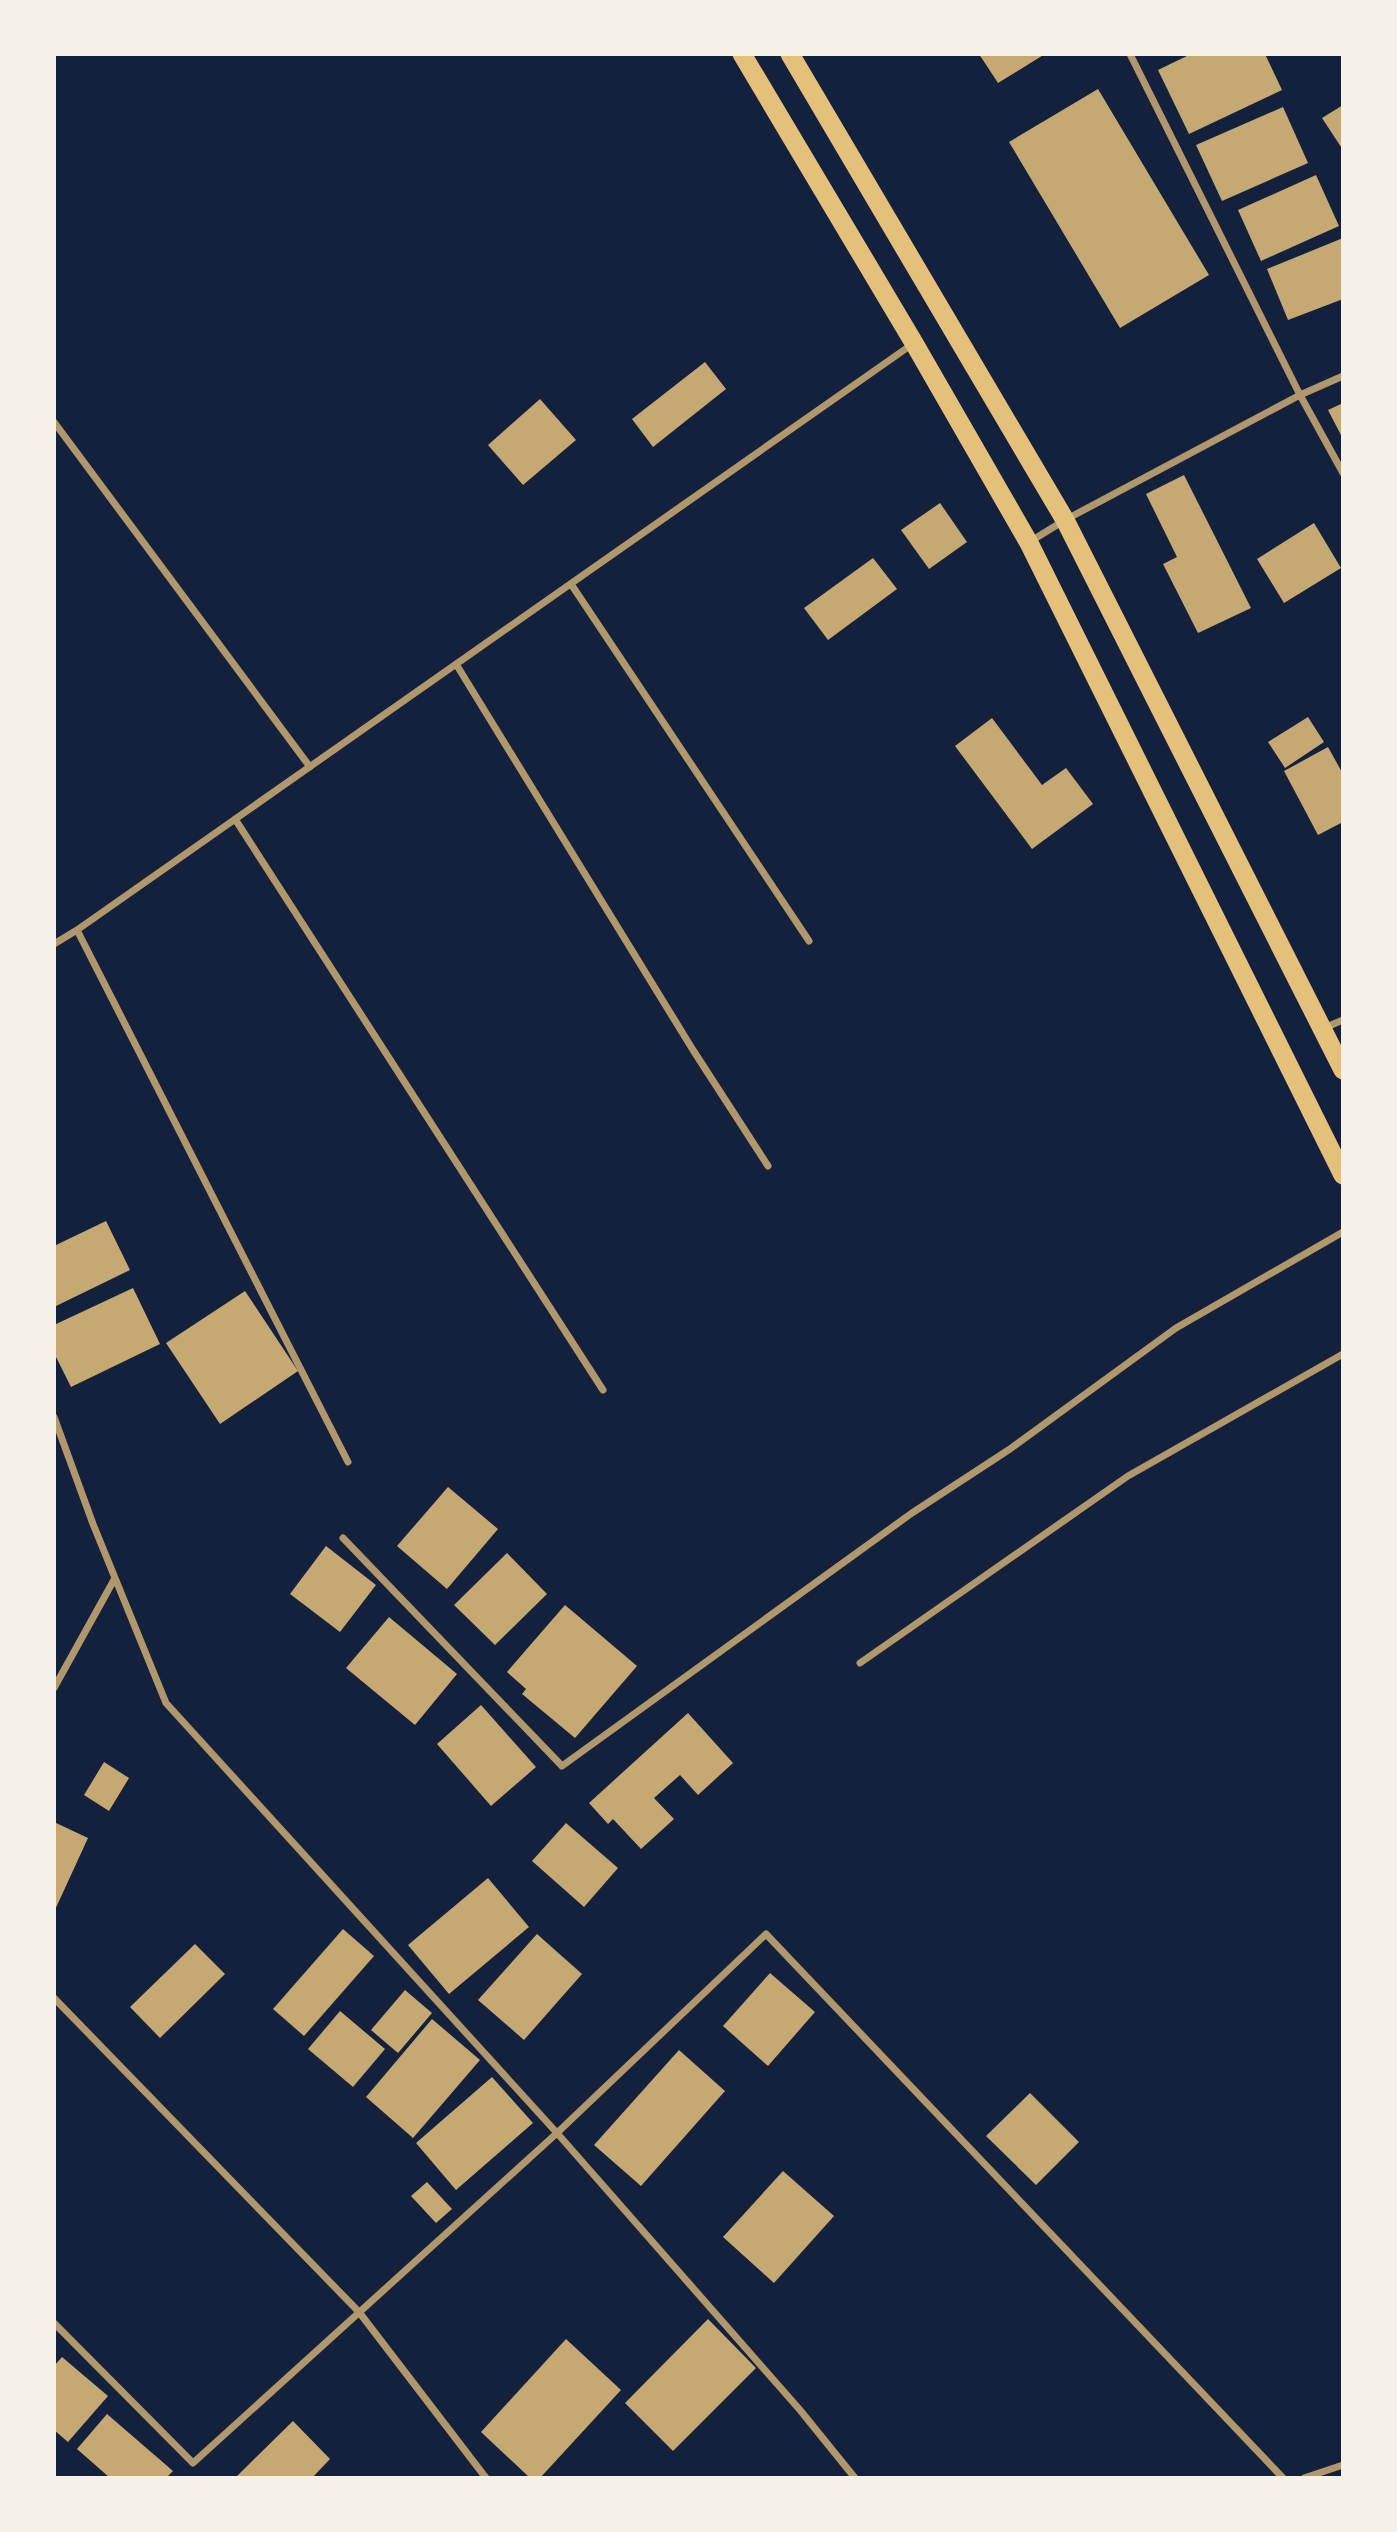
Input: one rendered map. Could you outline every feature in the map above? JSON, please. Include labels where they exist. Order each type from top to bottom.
[{"type":"highway","points":[[742,54],[1029,542],[1343,1175]]},
{"type":"highway","points":[[789,54],[1065,520],[1343,1070]]},
{"type":"street","points":[[1130,54],[1300,395],[1343,473]]},
{"type":"street","points":[[54,944],[914,343]]},
{"type":"street","points":[[1029,542],[1065,520],[1300,395],[1343,376]]},
{"type":"street","points":[[54,422],[310,767]]},
{"type":"street","points":[[571,584],[809,941]]},
{"type":"street","points":[[456,664],[693,1050],[768,1166]]},
{"type":"street","points":[[235,819],[603,1390]]},
{"type":"street","points":[[77,930],[348,1462]]},
{"type":"street","points":[[1322,1029],[1343,1020]]},
{"type":"street","points":[[343,1538],[562,1766],[912,1513],[1010,1448],[1176,1328],[1343,1231]]},
{"type":"street","points":[[860,1663],[1128,1476],[1343,1353]]},
{"type":"street","points":[[54,1417],[93,1524],[166,1703],[557,2133],[800,2410],[855,2478]]},
{"type":"street","points":[[54,1688],[115,1578]]},
{"type":"street","points":[[54,2323],[192,2463],[557,2133],[766,1934],[1283,2478]]},
{"type":"street","points":[[54,1998],[359,2312],[486,2478]]},
{"type":"street","points":[[1304,2478],[1343,2465]]},
{"type":"building","points":[[979,54],[1045,54],[998,83]]},
{"type":"building","points":[[1191,54],[1265,54],[1282,90],[1189,134],[1158,70]]},
{"type":"building","points":[[1098,89],[1209,275],[1120,328],[1009,142]]},
{"type":"building","points":[[1343,105],[1343,150],[1322,118]]},
{"type":"building","points":[[1283,107],[1308,163],[1222,201],[1196,145]]},
{"type":"building","points":[[1316,175],[1339,226],[1261,261],[1238,210]]},
{"type":"building","points":[[1343,238],[1343,299],[1288,320],[1267,269]]},
{"type":"building","points":[[705,362],[726,389],[653,447],[632,419]]},
{"type":"building","points":[[540,399],[576,440],[523,485],[488,445]]},
{"type":"building","points":[[1343,403],[1343,439],[1328,410]]},
{"type":"building","points":[[1184,475],[1251,608],[1198,633],[1163,564],[1177,557],[1146,494]]},
{"type":"building","points":[[940,503],[967,542],[929,569],[901,530]]},
{"type":"building","points":[[1314,523],[1341,568],[1284,603],[1257,559]]},
{"type":"building","points":[[873,558],[897,589],[828,640],[804,608]]},
{"type":"building","points":[[1308,717],[1324,742],[1285,768],[1268,742]]},
{"type":"building","points":[[992,718],[1042,785],[1066,768],[1093,804],[1032,849],[955,746]]},
{"type":"building","points":[[1328,747],[1343,774],[1343,822],[1318,835],[1284,771]]},
{"type":"building","points":[[106,1221],[130,1270],[54,1307],[54,1246]]},
{"type":"building","points":[[133,1288],[160,1344],[71,1387],[54,1353],[54,1325]]},
{"type":"building","points":[[245,1291],[298,1371],[220,1424],[166,1343]]},
{"type":"building","points":[[448,1487],[498,1529],[447,1589],[397,1546]]},
{"type":"building","points":[[326,1546],[376,1585],[340,1632],[290,1594]]},
{"type":"building","points":[[507,1553],[547,1594],[495,1645],[454,1605]]},
{"type":"building","points":[[565,1605],[637,1666],[575,1738],[522,1694],[526,1689],[507,1672]]},
{"type":"building","points":[[389,1617],[457,1674],[415,1725],[346,1668]]},
{"type":"building","points":[[481,1705],[536,1767],[491,1806],[437,1744]]},
{"type":"building","points":[[688,1713],[733,1763],[698,1795],[680,1775],[654,1798],[674,1819],[641,1849],[613,1819],[608,1824],[589,1803]]},
{"type":"building","points":[[104,1762],[129,1778],[109,1811],[84,1795]]},
{"type":"building","points":[[54,1822],[88,1838],[54,1912]]},
{"type":"building","points":[[566,1823],[618,1868],[584,1907],[532,1861]]},
{"type":"building","points":[[488,1878],[529,1927],[449,1994],[408,1945]]},
{"type":"building","points":[[343,1929],[374,1956],[304,2036],[273,2009]]},
{"type":"building","points":[[537,1934],[582,1974],[524,2040],[478,2000]]},
{"type":"building","points":[[195,1944],[225,1974],[160,2038],[130,2007]]},
{"type":"building","points":[[770,1973],[815,2012],[768,2066],[723,2026]]},
{"type":"building","points":[[405,1990],[432,2013],[398,2053],[371,2030]]},
{"type":"building","points":[[340,2011],[385,2049],[353,2087],[308,2049]]},
{"type":"building","points":[[432,2019],[480,2060],[413,2138],[366,2097]]},
{"type":"building","points":[[679,2050],[725,2091],[641,2186],[594,2145]]},
{"type":"building","points":[[492,2077],[533,2123],[456,2190],[416,2143]]},
{"type":"building","points":[[1030,2093],[1079,2142],[1036,2185],[986,2136]]},
{"type":"building","points":[[783,2171],[834,2216],[774,2283],[723,2237]]},
{"type":"building","points":[[427,2182],[452,2209],[436,2223],[411,2196]]},
{"type":"building","points":[[708,2319],[756,2368],[673,2451],[625,2403]]},
{"type":"building","points":[[566,2339],[621,2390],[540,2478],[530,2478],[481,2432]]},
{"type":"building","points":[[62,2357],[108,2396],[68,2442],[54,2430],[54,2366]]},
{"type":"building","points":[[107,2414],[173,2471],[166,2478],[110,2478],[77,2449]]},
{"type":"building","points":[[293,2421],[330,2459],[312,2478],[235,2478]]}]
